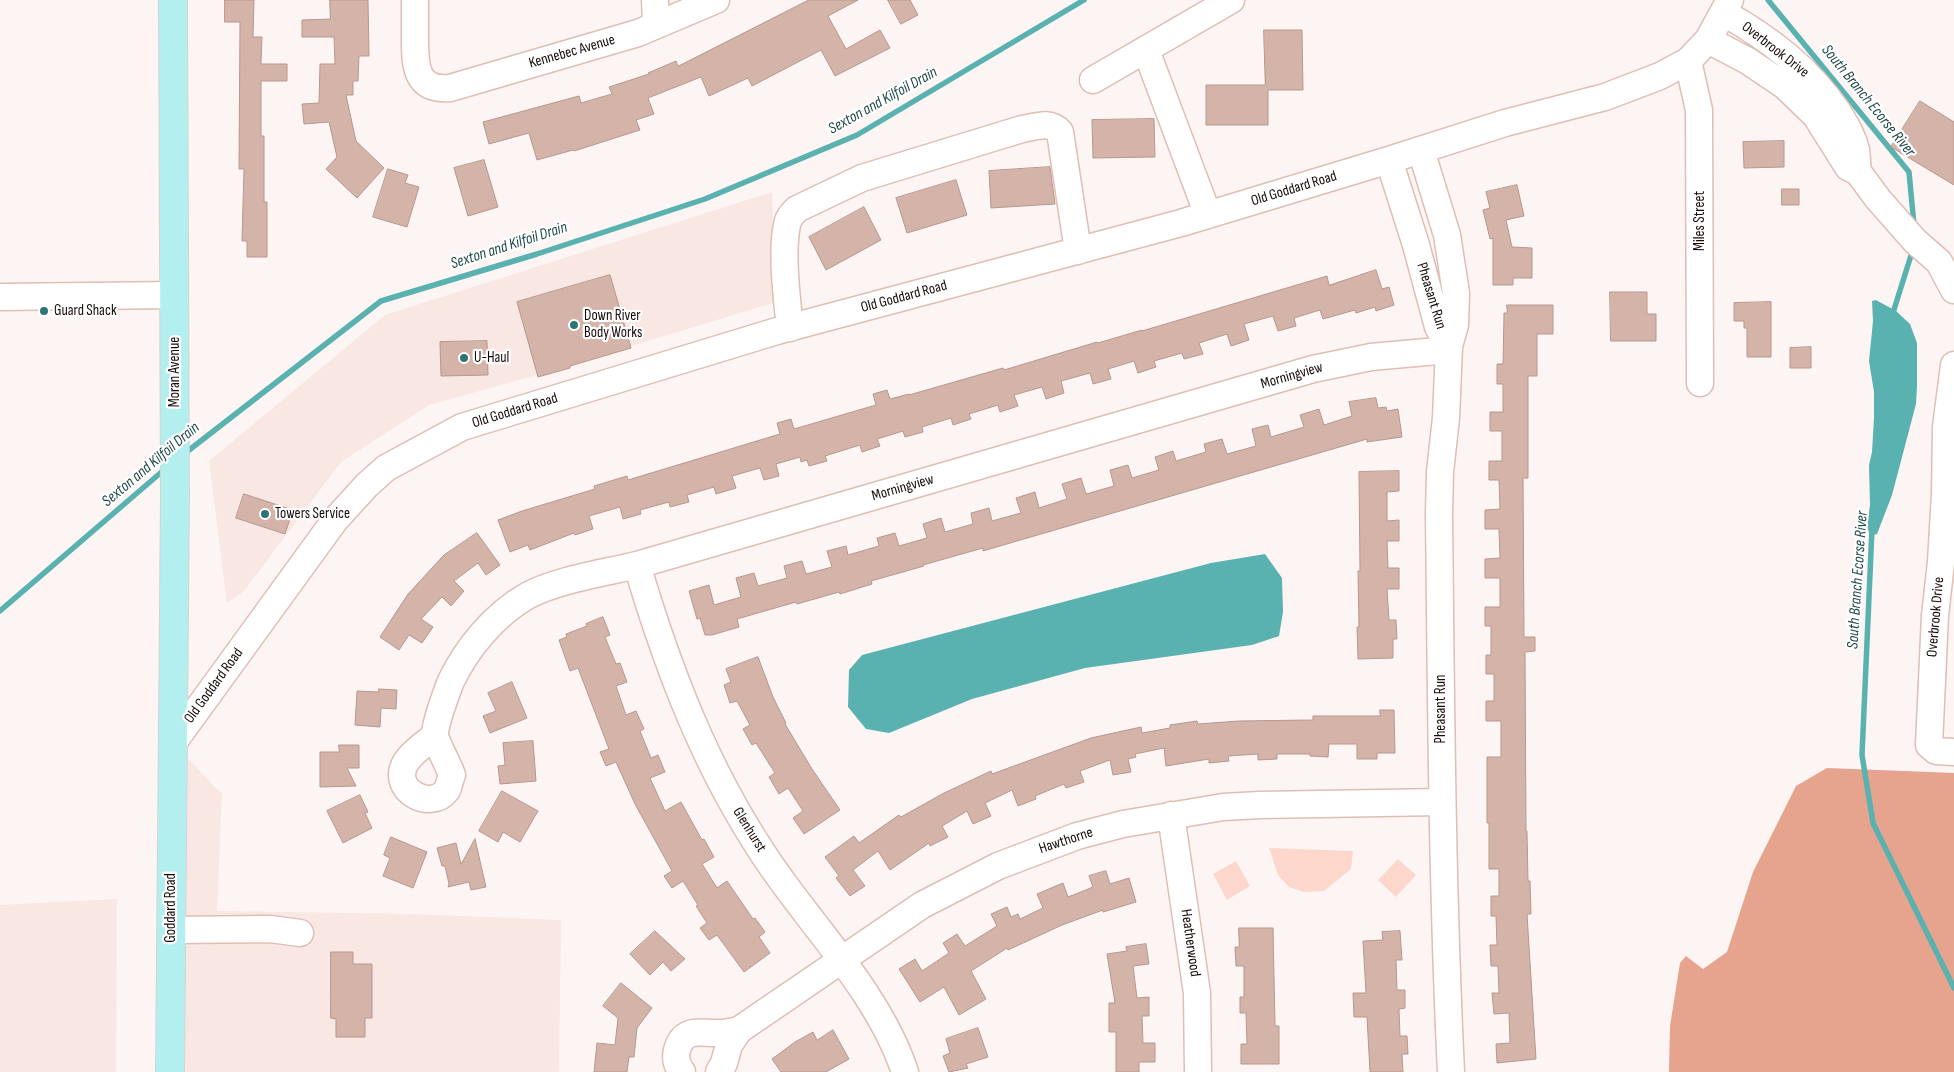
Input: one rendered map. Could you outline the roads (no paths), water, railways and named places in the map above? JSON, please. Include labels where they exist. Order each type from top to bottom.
[{"type":"main road","name":"Moran Avenue","points":[[173,0],[175,423],[173,743]]},
{"type":"main road","name":"Goddard Road","points":[[170,1072],[173,743]]},
{"type":"street","name":"Kennebec Avenue","points":[[415,0],[415,62],[417,70],[426,83],[435,88],[450,88],[598,45],[656,13],[716,0]]},
{"type":"street","points":[[1093,80],[1231,0]]},
{"type":"street","name":"Old Goddard Road","points":[[173,743],[335,520],[367,485],[386,468],[462,428],[790,328],[1208,215],[1504,123],[1605,97],[1660,76],[1688,61],[1708,40],[1727,6]]},
{"type":"street","name":"Overbrook Drive","points":[[1727,6],[1750,27],[1801,66],[1826,94],[1849,129],[1856,149],[1858,172]]},
{"type":"street","name":"Overbrook Drive","points":[[1708,40],[1748,61],[1785,86],[1816,116],[1848,166],[1858,172],[1915,241],[1939,262],[1954,290]]},
{"type":"street","points":[[1146,50],[1208,215]]},
{"type":"street","name":"Miles Street","points":[[1688,61],[1699,110],[1700,383]]},
{"type":"street","points":[[790,328],[787,302],[785,240],[790,217],[797,209],[862,178],[1022,129],[1047,124],[1056,126],[1060,132],[1078,251]]},
{"type":"street","name":"Pheasant Run","points":[[1421,150],[1451,256],[1456,301],[1455,325],[1449,348],[1440,497],[1444,932],[1451,1072]]},
{"type":"street","name":"Pheasant Run","points":[[1389,160],[1416,246],[1438,327],[1449,348]]},
{"type":"street","name":"Pheasant Run","points":[[1416,246],[1446,235]]},
{"type":"street","points":[[0,298],[174,295]]},
{"type":"street","name":"Morningview","points":[[435,736],[447,691],[458,667],[475,642],[505,612],[527,596],[559,584],[637,565],[1313,369],[1371,357],[1449,348]]},
{"type":"street","name":"Overbrook Drive","points":[[1943,751],[1929,745],[1935,616],[1950,493],[1946,427],[1954,365]]},
{"type":"street","name":"Glenhurst","points":[[637,565],[670,669],[691,721],[715,772],[735,809],[765,856],[882,1020],[905,1072]]},
{"type":"street","name":"Hawthorne","points":[[719,1072],[724,1063],[728,1045],[739,1030],[922,905],[998,866],[1077,836],[1171,814],[1223,807],[1442,802]]},
{"type":"street","name":"Heatherwood","points":[[1171,814],[1197,993],[1198,1072]]},
{"type":"street","points":[[171,930],[270,929],[300,933]]},
{"type":"street","name":"Hawthorne","points":[[682,1072],[676,1061],[676,1053],[679,1045],[691,1032],[721,1033],[739,1030]]},
{"type":"water","points":[[1876,300],[1896,311],[1910,324],[1917,343],[1917,386],[1916,404],[1892,495],[1877,534],[1870,536],[1867,526],[1870,505],[1869,465],[1872,452],[1874,392],[1869,361],[1873,321],[1872,301]]},
{"type":"water","points":[[1265,554],[1282,578],[1283,612],[1279,636],[1252,645],[1085,668],[972,699],[889,733],[866,729],[848,707],[849,670],[862,655],[1211,563]]},
{"type":"waterway","name":"Sexton and Kilfoil Drain","points":[[184,454],[381,301],[537,254],[705,199],[857,135],[1084,0]]},
{"type":"waterway","name":"South Branch Ecorse River","points":[[1768,0],[1909,172],[1914,225]]},
{"type":"waterway","name":"South Branch Ecorse River","points":[[1892,316],[1913,249]]},
{"type":"waterway","name":"Sexton and Kilfoil Drain","points":[[0,611],[165,469]]},
{"type":"waterway","name":"South Branch Ecorse River","points":[[1872,529],[1862,755],[1873,823],[1954,988]]},
{"type":"place","name":"Guard Shack","points":[[44,311]]},
{"type":"place","name":"Down River Body Works","points":[[574,325]]},
{"type":"place","name":"U-Haul","points":[[464,358]]},
{"type":"place","name":"Towers Service","points":[[265,514]]}]
